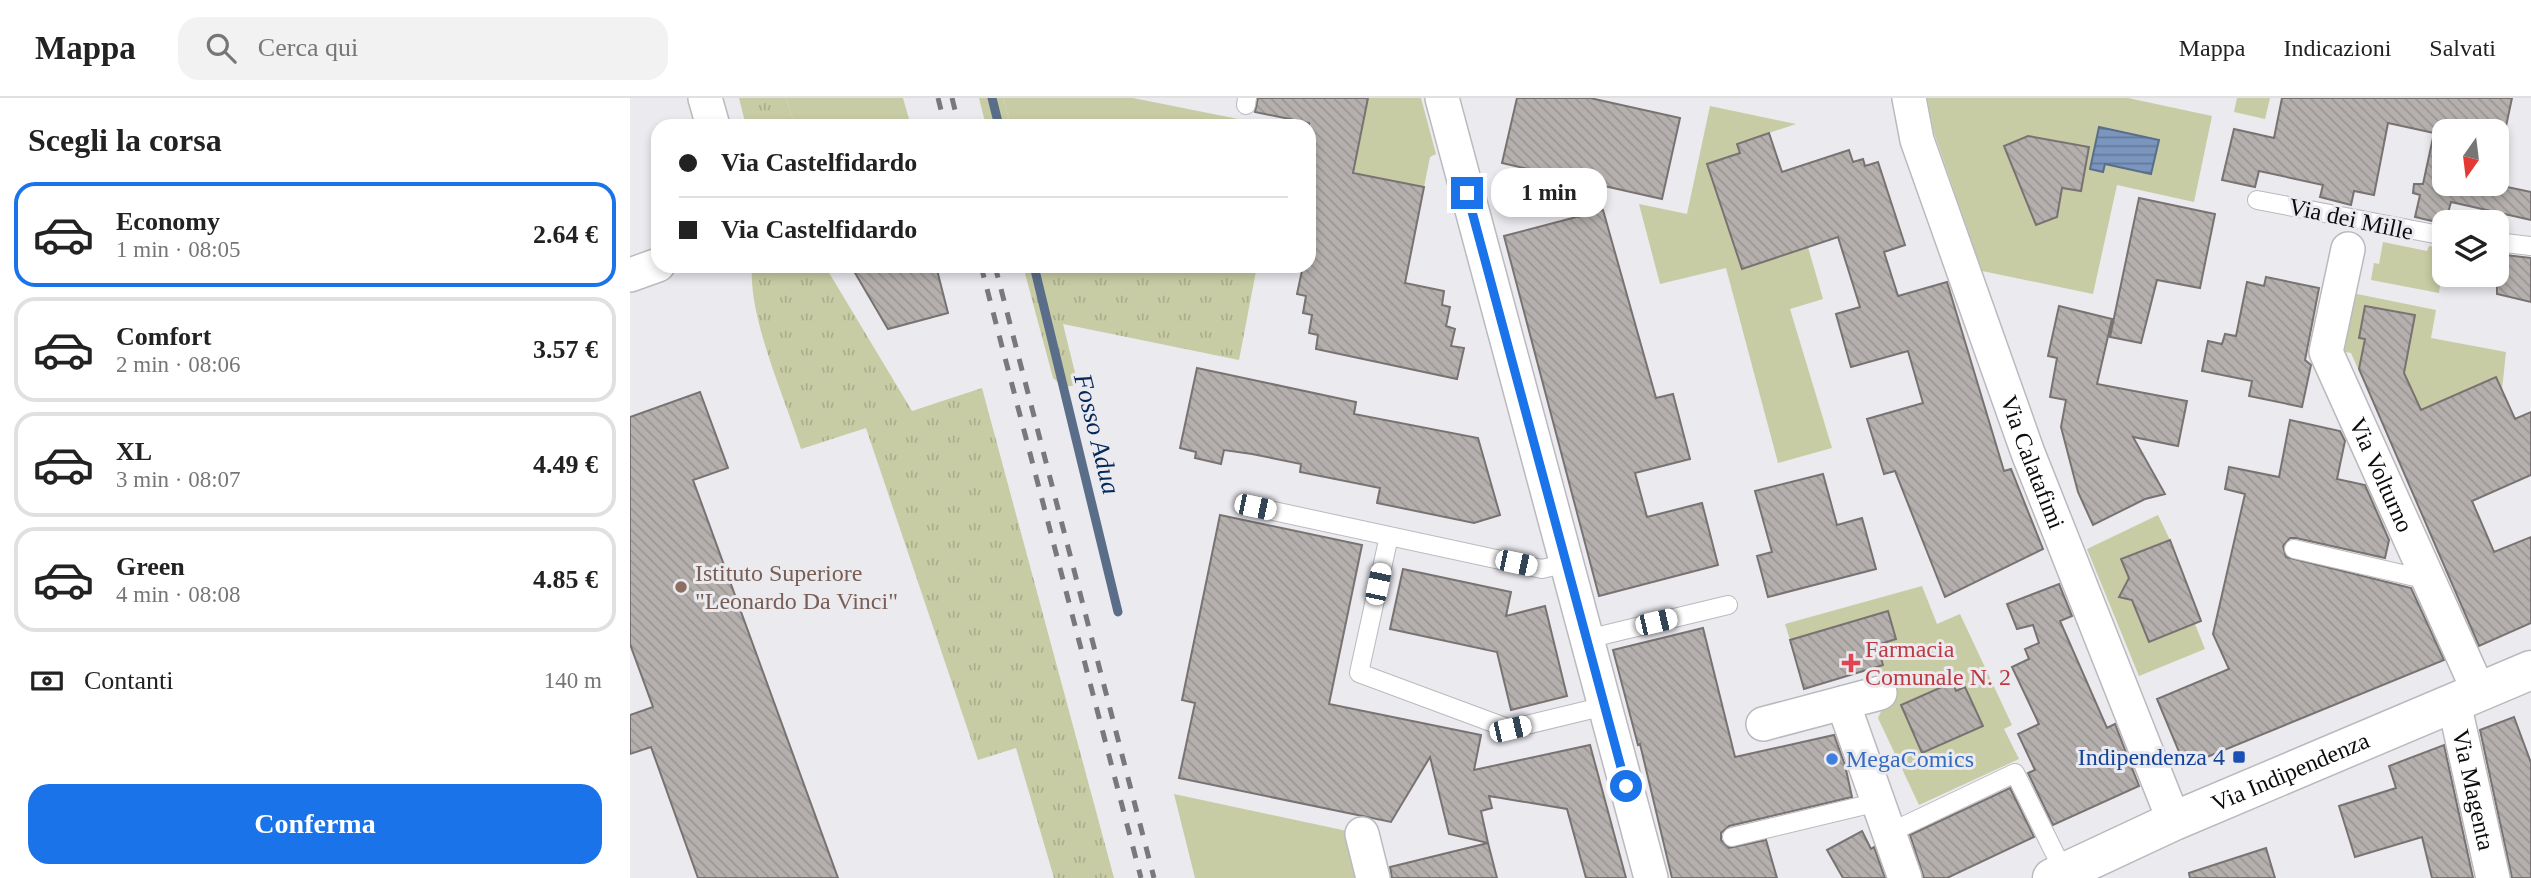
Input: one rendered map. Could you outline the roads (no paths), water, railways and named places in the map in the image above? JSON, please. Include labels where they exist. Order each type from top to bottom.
[{"type":"street","points":[[705,98],[711,119]]},
{"type":"street","points":[[1442,98],[1651,878]]},
{"type":"street","name":"Via Calatafimi","points":[[1909,98],[1920,149],[2028,453],[2174,821]]},
{"type":"street","name":"Via Volturno","points":[[2348,248],[2326,352],[2428,580],[2466,698]]},
{"type":"street","points":[[630,275],[651,268]]},
{"type":"street","name":"Via Indipendenza","points":[[2058,875],[2174,821],[2531,670]]},
{"type":"street","points":[[1763,724],[1880,693]]},
{"type":"street","name":"Via Magenta","points":[[2466,698],[2493,878]]},
{"type":"street","points":[[1843,703],[1905,878]]},
{"type":"street","points":[[1362,834],[1373,878]]},
{"type":"lane","name":"Via dei Mille","points":[[2257,200],[2432,234]]},
{"type":"lane","points":[[2509,243],[2531,246]]},
{"type":"lane","points":[[1255,507],[1542,569],[1567,563]]},
{"type":"lane","points":[[1389,536],[1359,673],[1510,729],[1605,706]]},
{"type":"lane","points":[[2294,549],[2428,580]]},
{"type":"lane","points":[[1587,639],[1728,605]]},
{"type":"lane","points":[[1889,833],[2015,773],[2058,875]]},
{"type":"lane","points":[[1732,837],[1878,802]]},
{"type":"water","points":[[2099,127],[2159,140],[2151,174],[2105,164],[2103,172],[2090,169]]},
{"type":"waterway","name":"Fosso Adua","points":[[992,98],[997,119]]},
{"type":"waterway","name":"Fosso Adua","points":[[1036,273],[1118,612]]},
{"type":"railway","points":[[938,98],[943,119]]},
{"type":"railway","points":[[952,98],[957,119]]},
{"type":"railway","points":[[983,273],[1141,878]]},
{"type":"railway","points":[[997,273],[1154,878]]},
{"type":"place","name":"Istituto Superiore \"Leonardo Da Vinci\"","points":[[681,587]]},
{"type":"place","name":"Farmacia Comunale N. 2","points":[[1851,663]]},
{"type":"place","name":"Indipendenza 4","points":[[2239,757]]},
{"type":"place","name":"MegaComics","points":[[1832,759]]}]
